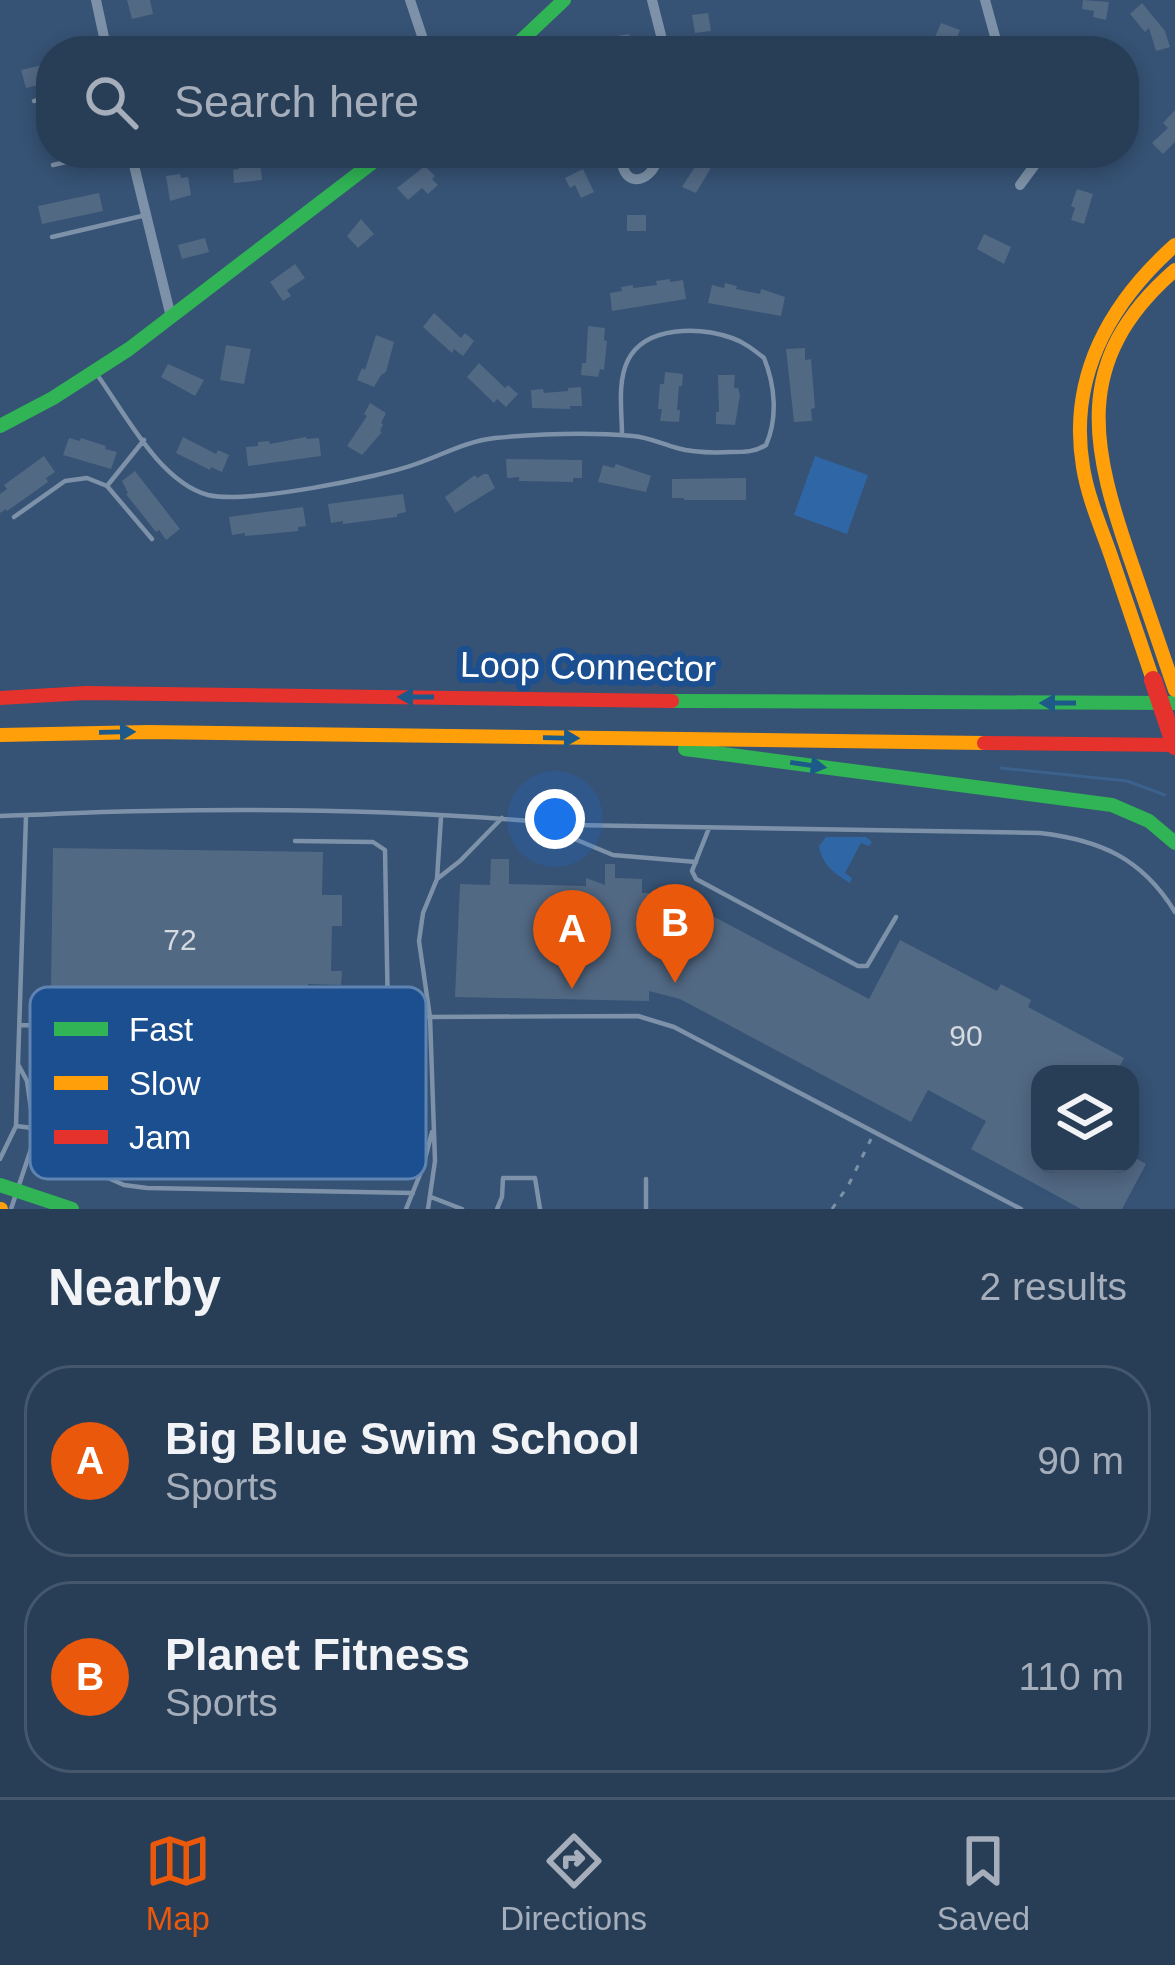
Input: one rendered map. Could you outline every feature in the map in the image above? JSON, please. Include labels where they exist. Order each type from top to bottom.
[{"type":"main road","points":[[525,36],[564,0]]},
{"type":"main road","points":[[0,426],[94,371],[171,317],[365,168]]},
{"type":"main road","points":[[1166,684],[1095,510],[1082,461],[1082,433],[1086,378],[1110,316],[1175,245]]},
{"type":"main road","points":[[1175,270],[1148,293],[1111,350],[1098,412],[1101,469],[1166,684],[1175,745]]},
{"type":"main road","name":"Loop Connector","points":[[0,698],[86,693],[1175,703]]},
{"type":"main road","name":"Loop Connector","points":[[0,735],[148,732],[1175,745]]},
{"type":"main road","points":[[609,738],[1112,806],[1150,821],[1175,843]]},
{"type":"main road","points":[[9,1195],[72,1209]]},
{"type":"street","points":[[96,0],[104,36]]},
{"type":"street","points":[[410,0],[422,36]]},
{"type":"street","points":[[652,0],[661,36]]},
{"type":"street","points":[[985,0],[995,36]]},
{"type":"street","points":[[135,168],[171,317]]},
{"type":"street","points":[[623,168],[639,179],[656,168]]},
{"type":"street","points":[[1020,185],[1033,168]]},
{"type":"lane","points":[[52,237],[146,215]]},
{"type":"lane","points":[[94,371],[163,466],[183,484],[236,498],[376,475],[495,438],[622,435],[701,453],[762,448],[770,438],[774,413],[764,358],[730,337],[677,332],[647,338],[624,371],[622,435]]},
{"type":"lane","points":[[107,486],[144,440]]},
{"type":"lane","points":[[14,517],[65,482],[87,478],[107,486],[152,539]]},
{"type":"lane","points":[[0,816],[230,810],[441,815],[573,825],[1005,831],[1076,837],[1113,850],[1140,869],[1175,912]]},
{"type":"lane","points":[[426,987],[419,941],[436,879],[441,815]]},
{"type":"lane","points":[[0,1159],[16,1126],[26,816]]},
{"type":"lane","points":[[436,879],[502,818]]},
{"type":"lane","points":[[573,825],[577,840],[614,855],[696,862]]},
{"type":"lane","points":[[709,828],[692,871],[696,879],[858,966],[867,966],[896,917]]},
{"type":"lane","points":[[295,841],[374,842],[385,850],[387,987]]},
{"type":"lane","points":[[426,989],[435,1161],[428,1209]]},
{"type":"lane","points":[[426,1017],[638,1016],[658,1020],[1021,1209]]},
{"type":"lane","points":[[21,1025],[30,1025]]},
{"type":"lane","points":[[20,1066],[30,1104]]},
{"type":"lane","points":[[16,1126],[30,1126]]},
{"type":"lane","points":[[426,1150],[434,1126]]},
{"type":"lane","points":[[9,1195],[30,1148]]},
{"type":"lane","points":[[497,1209],[503,1178],[535,1178],[540,1209]]},
{"type":"lane","points":[[110,1179],[147,1188],[412,1193]]},
{"type":"lane","points":[[406,1209],[417,1179]]},
{"type":"lane","points":[[646,1179],[646,1209]]},
{"type":"lane","points":[[431,1197],[462,1209]]},
{"type":"path","points":[[832,1209],[874,1132]]},
{"type":"shaded area","points":[[815,456],[868,475],[847,534],[794,515]]},
{"type":"shaded area","points":[[826,837],[866,837],[872,842],[869,846],[861,843],[845,873],[852,878],[850,883],[823,859],[819,846]]},
{"type":"building","points":[[127,0],[150,0],[153,14],[132,19]]},
{"type":"building","points":[[1083,0],[1109,2],[1106,20],[1082,9]]},
{"type":"building","points":[[1142,3],[1165,31],[1170,47],[1156,51],[1149,28],[1145,32],[1130,14]]},
{"type":"building","points":[[708,13],[711,31],[695,33],[692,15]]},
{"type":"building","points":[[941,23],[960,30],[958,36],[935,36]]},
{"type":"building","points":[[36,66],[36,86],[26,88],[21,70]]},
{"type":"building","points":[[1175,110],[1175,142],[1163,154],[1152,143],[1168,128],[1163,123]]},
{"type":"building","points":[[261,168],[262,180],[234,183],[233,170]]},
{"type":"building","points":[[422,168],[435,176],[432,179],[438,185],[428,194],[422,188],[408,200],[397,188]]},
{"type":"building","points":[[694,168],[711,168],[696,193],[682,187]]},
{"type":"building","points":[[583,169],[594,192],[581,198],[565,178]]},
{"type":"building","points":[[166,176],[188,177],[191,195],[170,201]]},
{"type":"building","points":[[1077,189],[1093,194],[1084,224],[1071,220]]},
{"type":"building","points":[[99,193],[103,211],[42,224],[38,206]]},
{"type":"building","points":[[627,215],[646,215],[646,231],[627,231]]},
{"type":"building","points":[[361,219],[374,234],[358,248],[347,236]]},
{"type":"building","points":[[984,234],[1011,247],[1004,264],[977,249]]},
{"type":"building","points":[[205,238],[209,252],[182,259],[178,245]]},
{"type":"building","points":[[295,264],[305,278],[287,290],[291,296],[283,301],[270,282]]},
{"type":"building","points":[[683,280],[686,299],[612,311],[610,293]]},
{"type":"building","points":[[725,283],[785,297],[781,316],[708,303],[712,285],[724,288]]},
{"type":"building","points":[[434,313],[461,338],[465,333],[474,341],[463,356],[454,349],[452,353],[423,327]]},
{"type":"building","points":[[588,326],[605,328],[604,370],[600,369],[598,377],[581,375]]},
{"type":"building","points":[[376,335],[394,342],[386,372],[374,387],[357,380]]},
{"type":"building","points":[[226,345],[251,349],[244,384],[220,380]]},
{"type":"building","points":[[805,348],[805,360],[811,359],[815,408],[811,409],[812,421],[794,422],[786,349]]},
{"type":"building","points":[[479,363],[518,394],[506,407],[497,399],[494,403],[467,377]]},
{"type":"building","points":[[168,364],[204,380],[195,396],[161,377]]},
{"type":"building","points":[[665,372],[683,374],[679,422],[660,421],[660,384],[664,384]]},
{"type":"building","points":[[718,375],[735,375],[734,388],[740,395],[735,425],[716,424]]},
{"type":"building","points":[[581,387],[582,406],[532,408],[531,390],[543,389],[544,393]]},
{"type":"building","points":[[370,403],[386,413],[382,432],[362,455],[347,446]]},
{"type":"building","points":[[183,437],[216,454],[218,450],[229,455],[222,472],[176,453]]},
{"type":"building","points":[[69,438],[117,452],[111,469],[63,455]]},
{"type":"building","points":[[319,438],[321,456],[248,466],[246,447]]},
{"type":"building","points":[[44,456],[55,472],[46,478],[48,482],[0,513],[4,485]]},
{"type":"building","points":[[506,459],[582,460],[582,478],[573,478],[573,482],[507,478]]},
{"type":"building","points":[[616,464],[651,476],[646,492],[598,482],[603,465],[614,468]]},
{"type":"building","points":[[135,471],[180,529],[166,540],[126,494],[122,481]]},
{"type":"building","points":[[484,474],[495,488],[455,513],[445,497],[475,475]]},
{"type":"building","points":[[746,478],[746,500],[672,498],[672,479]]},
{"type":"building","points":[[403,494],[406,512],[397,517],[331,523],[328,504]]},
{"type":"building","points":[[303,507],[306,526],[298,531],[232,535],[229,517]]},
{"type":"building","points":[[53,848],[323,852],[322,895],[342,895],[342,926],[332,926],[331,971],[342,971],[341,985],[51,987]]},
{"type":"building","points":[[491,859],[509,859],[509,884],[586,886],[586,878],[605,885],[605,864],[615,864],[615,878],[642,879],[642,893],[661,893],[661,902],[686,902],[869,999],[900,940],[997,991],[1001,984],[1031,1000],[1028,1007],[1124,1058],[1120,1065],[1031,1065],[1031,1173],[1139,1173],[1139,1160],[1146,1164],[1122,1209],[1081,1209],[971,1149],[986,1121],[928,1090],[911,1122],[680,999],[649,991],[649,1001],[455,997],[460,884],[490,885]]},
{"type":"waterway","points":[[1001,768],[1127,781],[1165,795]]},
{"type":"traffic: fast","points":[[526,36],[564,0]]},
{"type":"traffic: fast","points":[[0,426],[129,349],[365,168]]},
{"type":"traffic: fast","points":[[672,701],[1175,703]]},
{"type":"traffic: fast","points":[[685,749],[1112,805],[1149,821],[1175,843]]},
{"type":"traffic: fast","points":[[0,1185],[72,1209]]},
{"type":"traffic: slow","points":[[1153,680],[1088,490],[1080,434],[1088,372],[1099,344],[1131,292],[1175,245]]},
{"type":"traffic: slow","points":[[1175,270],[1141,304],[1118,339],[1104,373],[1099,409],[1107,484],[1175,690]]},
{"type":"traffic: slow","points":[[0,735],[148,732],[984,743]]},
{"type":"traffic: jam","points":[[1153,680],[1175,746]]},
{"type":"traffic: jam","points":[[0,698],[86,693],[672,701]]},
{"type":"traffic: jam","points":[[984,743],[1175,745]]},
{"type":"place","name":"Planet Fitness","points":[[675,983]]},
{"type":"place","name":"Big Blue Swim School","points":[[572,989]]}]
